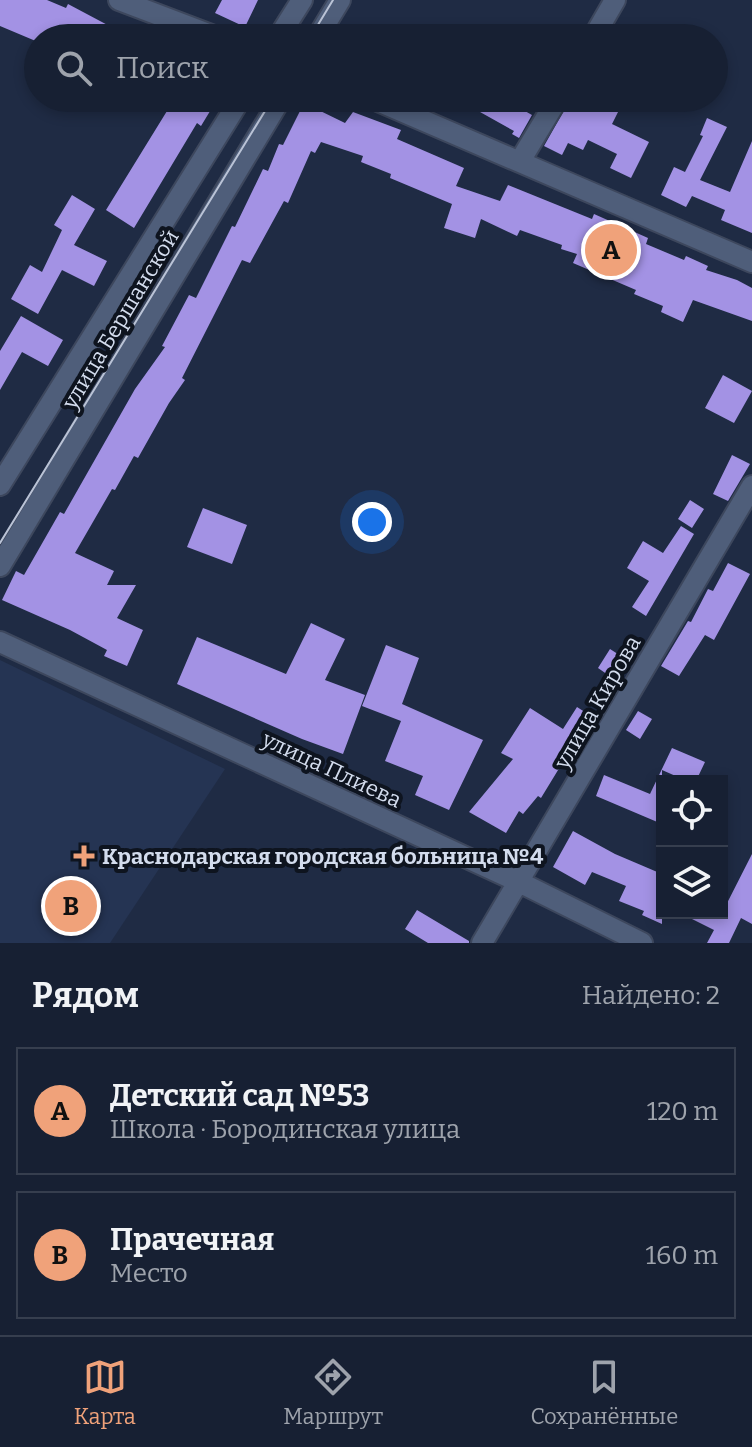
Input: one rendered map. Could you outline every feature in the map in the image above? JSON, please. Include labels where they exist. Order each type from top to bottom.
[{"type":"street","points":[[119,0],[182,24]]},
{"type":"street","points":[[287,24],[302,0]]},
{"type":"street","points":[[325,24],[340,0]]},
{"type":"street","points":[[601,24],[615,0]]},
{"type":"street","name":"улица Бершанской","points":[[0,485],[232,112]]},
{"type":"street","name":"улица Бершанской","points":[[0,566],[273,112]]},
{"type":"street","points":[[404,112],[752,262]]},
{"type":"street","points":[[520,161],[550,112]]},
{"type":"street","name":"улица Кирова","points":[[482,943],[752,486]]},
{"type":"street","name":"улица Плиева","points":[[0,642],[519,882],[642,943]]},
{"type":"shaded area","name":"Краснодарская городская больница №4","points":[[0,660],[225,769],[110,943],[0,943]]},
{"type":"building","points":[[0,0],[47,0],[66,8],[68,4],[106,24],[24,24],[24,36],[0,26]]},
{"type":"building","points":[[222,0],[258,0],[246,24],[239,24],[215,13]]},
{"type":"building","points":[[166,112],[210,112],[201,126],[197,123],[134,228],[106,210]]},
{"type":"building","points":[[300,112],[322,112],[345,123],[353,112],[401,130],[397,139],[464,168],[456,186],[500,201],[508,185],[592,219],[594,214],[648,238],[646,244],[684,260],[686,256],[708,266],[706,270],[752,288],[752,321],[693,300],[683,322],[661,312],[663,306],[634,294],[636,290],[573,263],[577,254],[561,249],[562,245],[520,230],[517,236],[481,219],[475,238],[444,228],[452,204],[390,178],[391,174],[361,162],[363,156],[321,142],[315,153],[311,151],[288,203],[284,201],[250,263],[242,260],[182,378],[185,380],[138,458],[134,456],[115,490],[112,489],[75,553],[114,571],[107,585],[136,585],[117,618],[143,630],[127,666],[104,656],[107,650],[70,630],[2,600],[16,571],[24,575],[60,512],[64,514],[135,389],[165,347],[162,346],[189,295],[196,298],[263,169],[268,171],[279,144],[283,145]]},
{"type":"building","points":[[480,112],[527,112],[532,115],[519,138],[512,134],[514,131]]},
{"type":"building","points":[[563,112],[618,112],[612,124],[649,142],[631,178],[610,168],[617,154],[588,140],[583,150],[568,143],[562,155],[544,146]]},
{"type":"building","points":[[707,118],[727,127],[700,180],[730,192],[752,141],[752,233],[721,220],[725,210],[692,196],[686,207],[661,195],[674,167],[685,172],[703,136],[700,135]]},
{"type":"building","points":[[72,195],[95,209],[74,245],[107,261],[94,286],[62,270],[38,314],[11,299],[30,265],[42,272],[62,230],[54,225]]},
{"type":"building","points":[[21,316],[63,340],[48,366],[22,352],[0,390],[0,351]]},
{"type":"building","points":[[723,375],[752,391],[734,423],[705,408]]},
{"type":"building","points":[[732,455],[750,464],[728,501],[713,494]]},
{"type":"building","points":[[690,500],[704,509],[692,528],[678,519]]},
{"type":"building","points":[[203,508],[247,525],[232,564],[187,547]]},
{"type":"building","points":[[681,526],[694,534],[646,616],[632,607],[649,581],[627,568],[643,541],[663,553]]},
{"type":"building","points":[[728,563],[750,574],[714,640],[705,635],[679,676],[661,666],[688,621],[691,622],[708,589],[713,591]]},
{"type":"building","points":[[311,623],[345,639],[325,680],[365,695],[343,754],[177,684],[197,637],[286,674]]},
{"type":"building","points":[[386,645],[419,658],[402,704],[483,740],[449,810],[415,795],[423,776],[385,761],[401,721],[362,706]]},
{"type":"building","points":[[610,649],[624,658],[611,677],[598,668]]},
{"type":"building","points":[[577,707],[591,716],[541,798],[538,796],[523,814],[519,811],[506,833],[469,812],[513,759],[501,753],[530,708],[563,729]]},
{"type":"building","points":[[638,711],[652,719],[640,739],[626,730]]},
{"type":"building","points":[[672,748],[705,762],[699,775],[673,775],[662,770],[662,775],[659,775]]},
{"type":"building","points":[[604,775],[650,794],[656,781],[656,821],[596,796]]},
{"type":"building","points":[[573,831],[656,871],[656,919],[662,919],[662,924],[642,915],[644,911],[619,901],[626,886],[592,872],[585,885],[553,867]]},
{"type":"building","points":[[752,854],[752,924],[741,918],[729,943],[707,943],[714,930],[692,919],[728,919],[728,901]]},
{"type":"building","points":[[73,885],[89,896],[69,927],[53,916]]},
{"type":"building","points":[[417,910],[469,943],[428,943],[405,929]]},
{"type":"tram line","points":[[318,24],[333,0]]},
{"type":"tram line","points":[[0,543],[264,112]]},
{"type":"place","name":"Детский сад №53","points":[[611,250]]},
{"type":"place","name":"Краснодарская городская больница №4","points":[[84,856]]},
{"type":"place","name":"Прачечная","points":[[71,906]]}]
